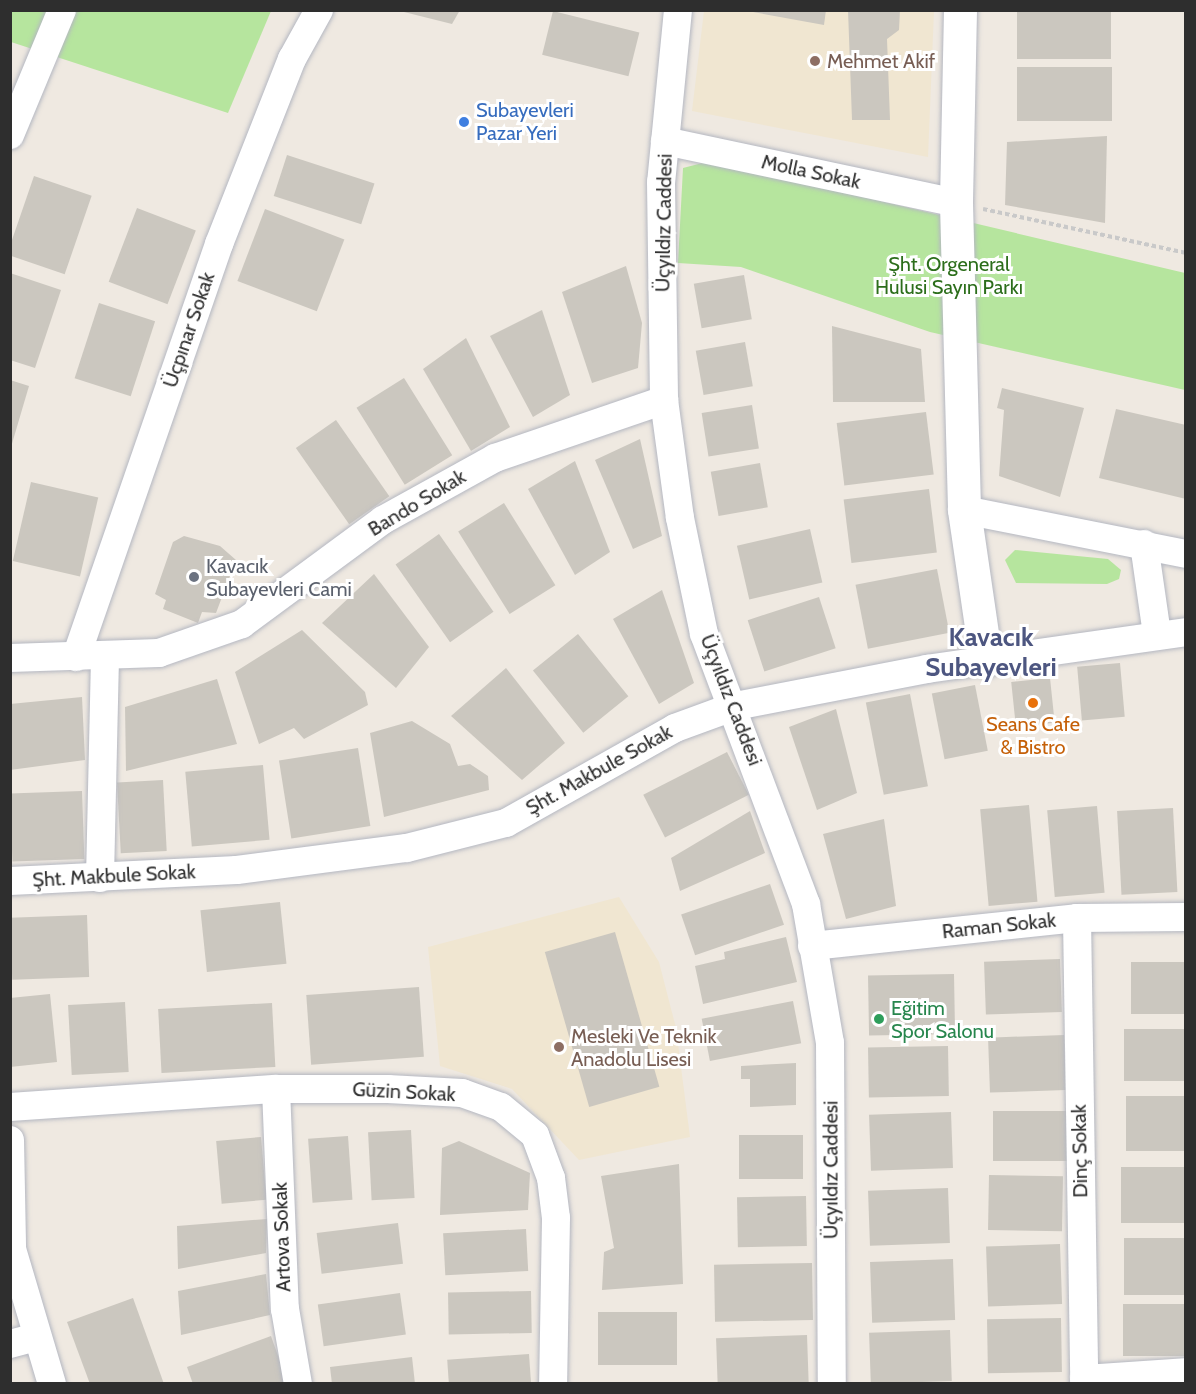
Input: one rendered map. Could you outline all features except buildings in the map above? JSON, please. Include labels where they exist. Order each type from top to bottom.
[{"type":"street","points":[[10,135],[62,10]]},
{"type":"street","name":"Üçpınar Sokak","points":[[76,657],[219,244],[292,59],[319,10]]},
{"type":"street","name":"Üçyıldız Caddesi","points":[[678,10],[665,141],[664,400],[680,518],[704,634],[735,706],[806,904],[830,1042],[832,1383]]},
{"type":"street","points":[[960,10],[956,203],[964,510],[986,660]]},
{"type":"street","name":"Molla Sokak","points":[[665,141],[956,203]]},
{"type":"street","name":"Bando Sokak","points":[[10,658],[105,658],[159,653],[242,624],[384,520],[495,458],[664,400]]},
{"type":"street","points":[[964,510],[1144,544],[1185,554]]},
{"type":"street","points":[[1144,544],[1156,634]]},
{"type":"street","name":"Şht. Makbule Sokak","points":[[10,881],[237,870],[407,848],[506,823],[675,728],[735,706],[986,660],[1156,634],[1185,632]]},
{"type":"street","points":[[100,878],[105,658]]},
{"type":"street","name":"Raman Sokak","points":[[812,946],[1077,918],[1185,917]]},
{"type":"street","name":"Dinç Sokak","points":[[1077,918],[1084,1381]]},
{"type":"street","name":"Güzin Sokak","points":[[10,1107],[276,1089],[462,1094],[501,1107],[535,1136],[549,1170],[556,1218],[553,1383]]},
{"type":"street","name":"Artova Sokak","points":[[276,1089],[285,1309],[298,1383]]},
{"type":"street","points":[[10,1140],[12,1249],[24,1341],[52,1383]]},
{"type":"street","points":[[1084,1381],[1185,1372]]},
{"type":"path","points":[[956,203],[1185,253]]},
{"type":"shaded area","name":"Mehmet Akif","points":[[704,11],[934,11],[928,157],[692,111]]},
{"type":"shaded area","name":"Mesleki Ve Teknik Anadolu Lisesi","points":[[619,897],[659,962],[676,1028],[690,1137],[579,1160],[512,1089],[440,1066],[428,947]]},
{"type":"green space","points":[[11,11],[271,11],[228,113],[11,42]]},
{"type":"green space","name":"Şht. Orgeneral Hulusi Sayın Parkı","points":[[710,161],[1185,273],[1185,390],[930,332],[741,267],[678,263],[683,168]]},
{"type":"green space","points":[[1015,550],[1108,559],[1121,570],[1119,579],[1107,584],[1016,583],[1005,560]]},
{"type":"place","name":"Mehmet Akif","points":[[815,61]]},
{"type":"place","name":"Subayevleri Pazar Yeri","points":[[464,122]]},
{"type":"place","name":"Kavacık Subayevleri Cami","points":[[194,577]]},
{"type":"place","name":"Seans Cafe & Bistro","points":[[1033,703]]},
{"type":"place","name":"Eğitim Spor Salonu","points":[[879,1019]]},
{"type":"place","name":"Mesleki Ve Teknik Anadolu Lisesi","points":[[559,1047]]},
{"type":"district","name":"Kavacık Subayevleri","points":[[991,653]]}]
